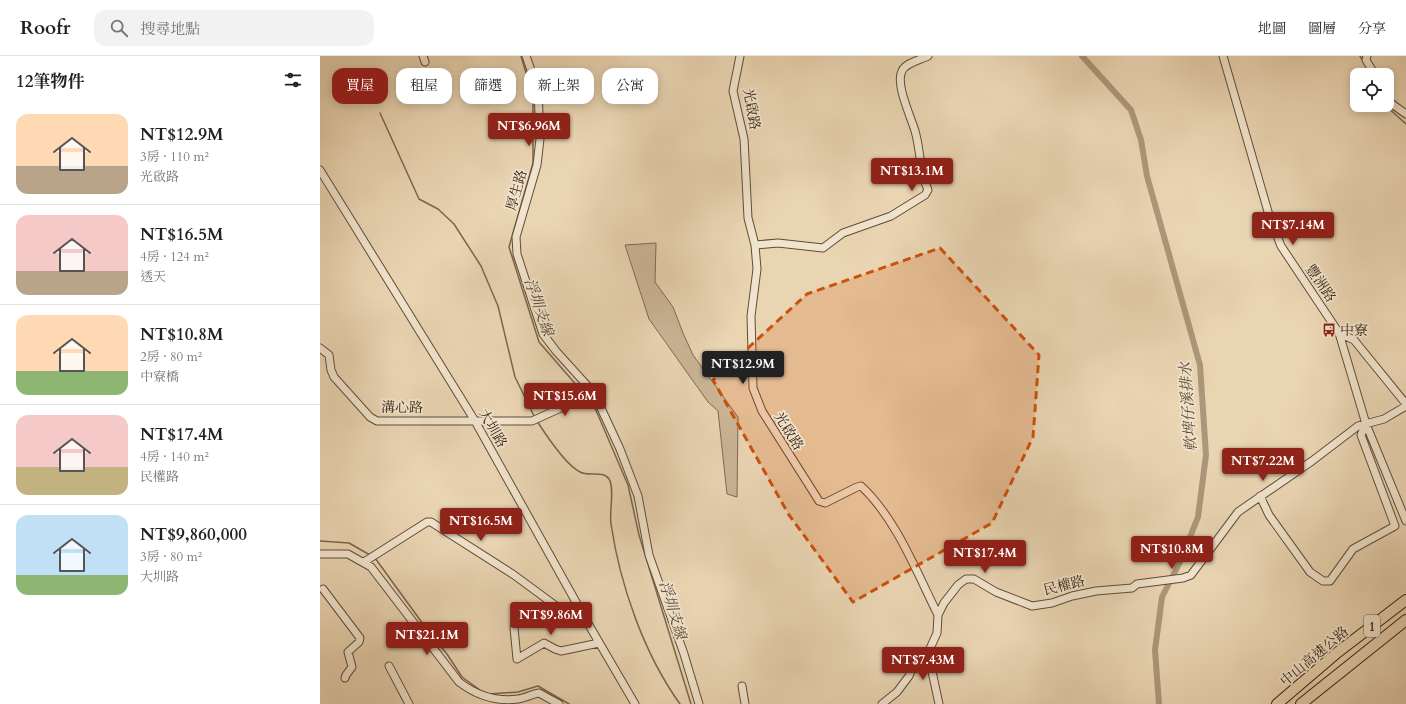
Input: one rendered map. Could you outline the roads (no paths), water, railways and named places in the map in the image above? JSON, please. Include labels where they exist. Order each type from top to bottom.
[{"type":"highway","points":[[1338,652],[1345,642],[1406,593]]},
{"type":"highway","name":"中山高速公路","points":[[1277,704],[1338,652],[1406,600]]},
{"type":"highway","name":"中山高速公路","points":[[1301,704],[1406,620]]},
{"type":"highway","points":[[1366,651],[1406,626]]},
{"type":"street","name":"厚生路","points":[[526,56],[538,90],[540,139],[537,165],[516,237],[517,254],[544,334],[589,395]]},
{"type":"street","name":"光啟路","points":[[740,56],[733,91],[744,139],[748,218],[755,245],[756,282],[751,316],[753,388],[762,412],[819,501],[825,503],[861,486],[867,492],[896,531],[938,615]]},
{"type":"street","points":[[755,245],[778,243],[823,248],[843,233],[891,216],[925,195],[928,190],[922,177],[916,136],[905,101],[900,77],[902,70],[906,66],[928,56]]},
{"type":"street","name":"豐洲路","points":[[1223,56],[1269,215],[1281,246],[1339,334],[1366,424],[1406,521]]},
{"type":"street","points":[[1367,56],[1366,60],[1370,68]]},
{"type":"street","points":[[1394,105],[1406,114]]},
{"type":"street","name":"大圳路","points":[[320,170],[474,421],[635,704]]},
{"type":"street","points":[[1339,334],[1354,340],[1406,405],[1384,419],[1358,426],[1312,461],[1260,496],[1269,515],[1310,572],[1322,581],[1330,581],[1353,549],[1395,526],[1361,435],[1366,424]]},
{"type":"street","name":"溝心路","points":[[320,348],[329,355],[331,370],[334,377],[374,420],[518,423],[536,420],[589,395]]},
{"type":"street","points":[[589,395],[611,428],[638,496],[649,555],[684,654],[698,704]]},
{"type":"street","name":"民權路","points":[[882,704],[897,692],[909,676],[914,664],[928,653],[937,633],[938,615],[944,603],[958,585],[966,579],[974,579],[996,592],[1032,606],[1052,603],[1072,596],[1132,588],[1138,584],[1183,578],[1191,575],[1238,512],[1260,496]]},
{"type":"street","points":[[367,560],[427,522],[431,522],[514,576],[571,617],[586,620]]},
{"type":"street","points":[[320,554],[348,554],[367,560],[458,682],[473,692],[488,697],[518,701],[539,693],[558,704]]},
{"type":"street","points":[[323,589],[360,638],[356,646],[349,651],[352,667],[346,674],[346,678]]},
{"type":"street","points":[[514,628],[517,659],[544,643],[555,650],[561,651],[599,643]]},
{"type":"street","points":[[928,653],[939,704]]},
{"type":"street","points":[[390,666],[409,704]]},
{"type":"street","points":[[742,686],[744,704]]},
{"type":"waterway","name":"浮圳支線","points":[[521,56],[533,96],[533,163],[509,247],[539,342],[585,395]]},
{"type":"waterway","name":"軟埤仔溪排水","points":[[1082,56],[1131,110],[1141,140],[1147,176],[1200,365],[1206,455],[1198,517],[1180,562],[1162,597],[1155,650],[1159,704]]},
{"type":"waterway","points":[[1360,56],[1363,61]]},
{"type":"waterway","points":[[1393,112],[1406,124]]},
{"type":"waterway","points":[[380,113],[419,199],[438,209],[454,224],[481,266],[498,306],[515,377],[534,416]]},
{"type":"waterway","name":"浮圳支線","points":[[587,398],[595,408],[628,485],[639,535],[691,704]]},
{"type":"waterway","points":[[537,421],[557,449],[575,468],[580,472],[587,474],[600,474],[609,479],[612,488],[611,524],[627,595],[635,618],[655,663],[680,704]]},
{"type":"waterway","points":[[320,541],[349,543],[370,555]]},
{"type":"waterway","points":[[375,558],[434,639],[447,654],[462,677],[480,690]]},
{"type":"waterway","points":[[489,694],[518,692],[538,686],[569,704]]},
{"type":"place","name":"中寮","points":[[1329,330]]}]
